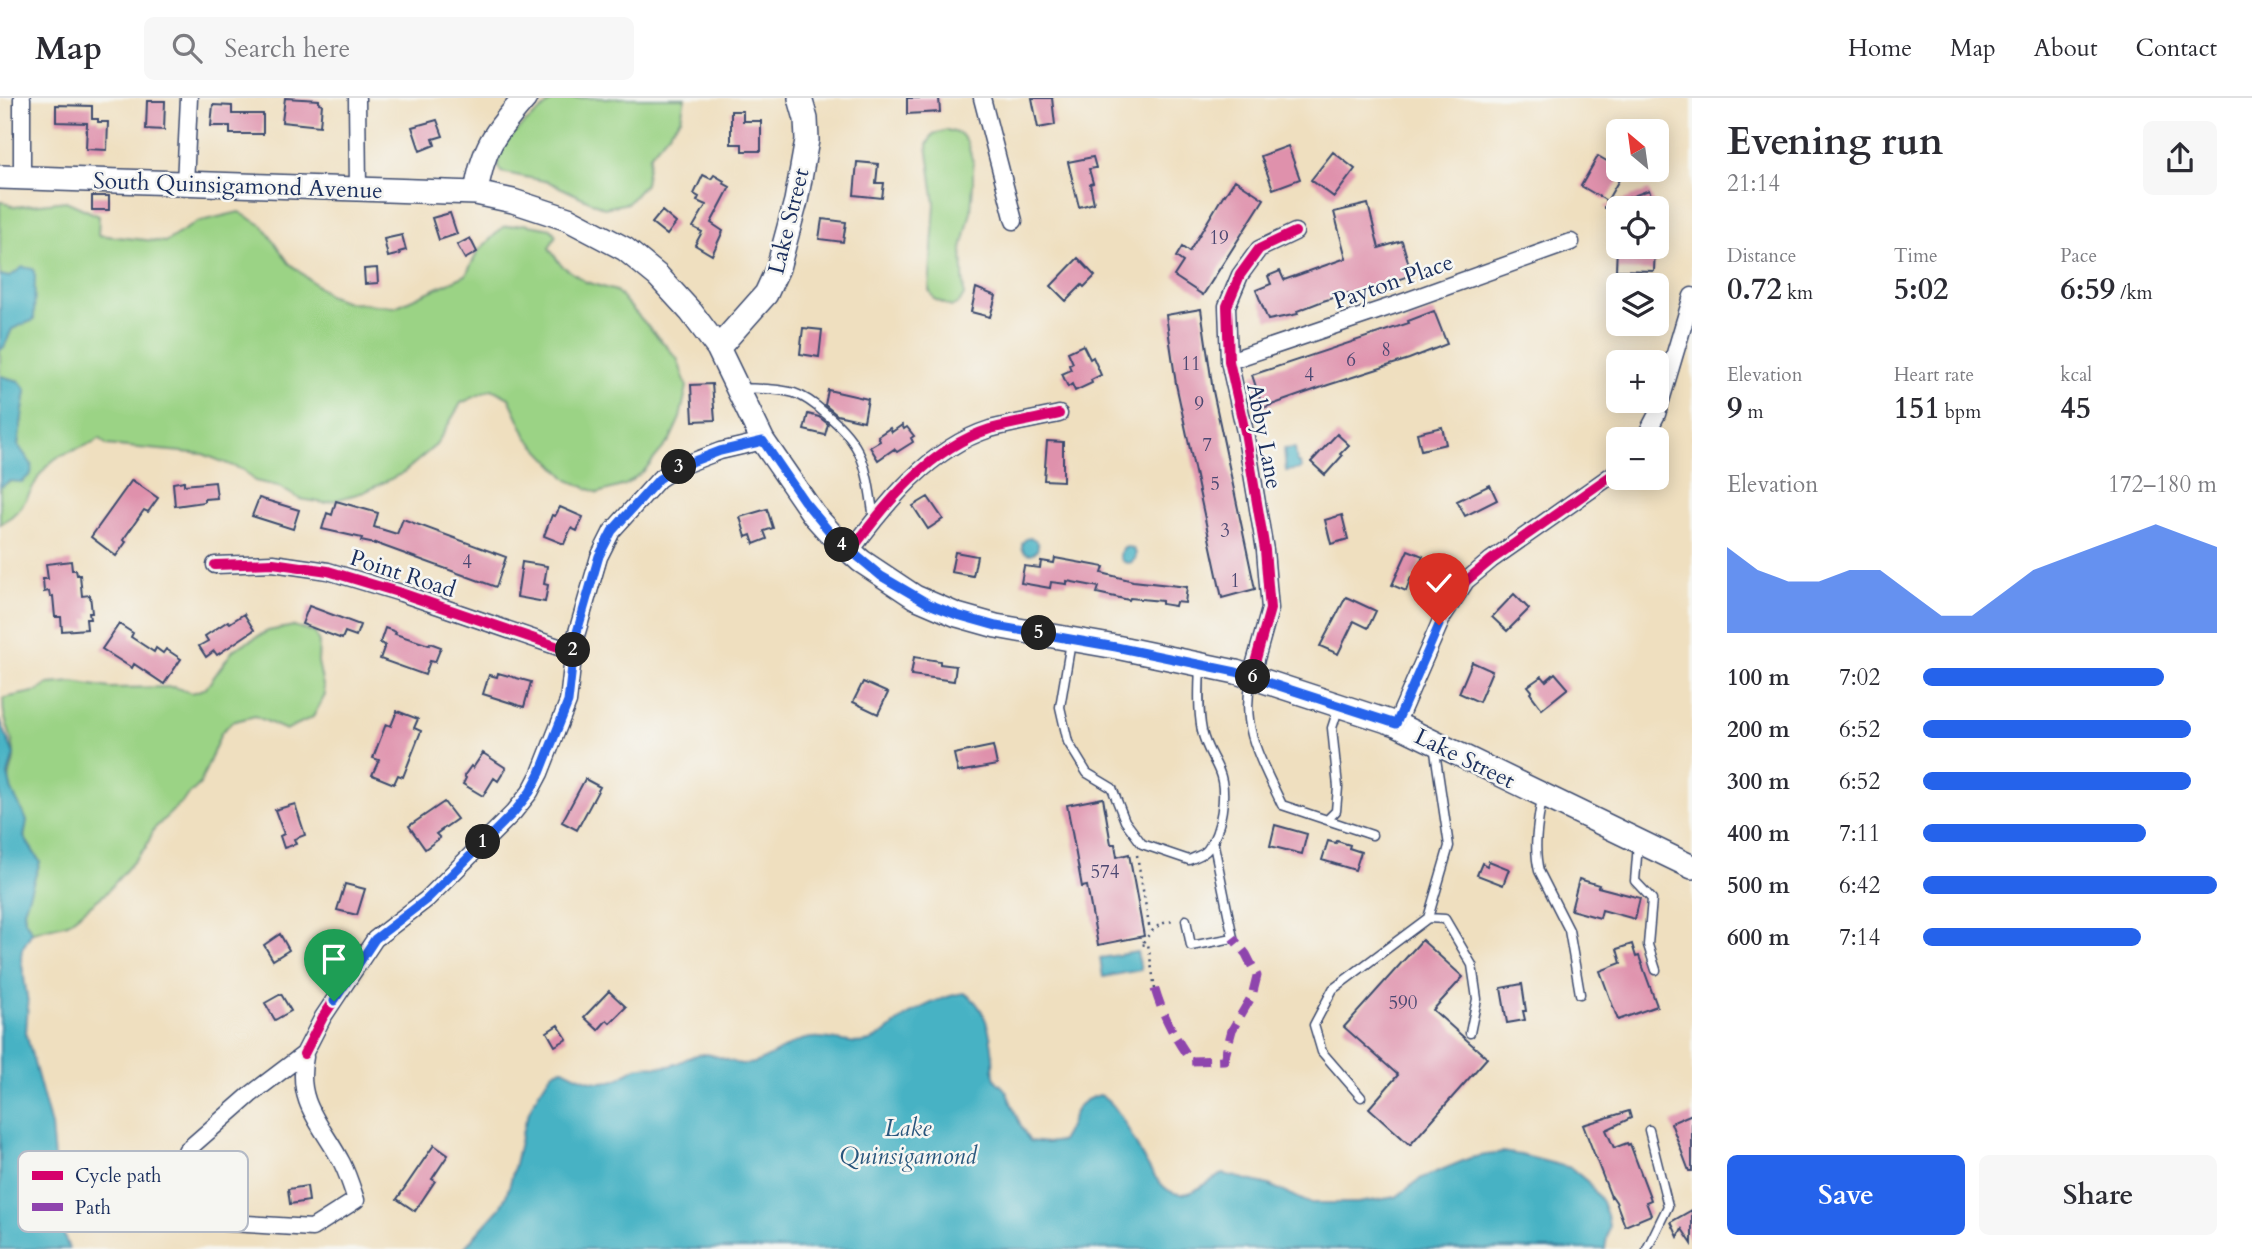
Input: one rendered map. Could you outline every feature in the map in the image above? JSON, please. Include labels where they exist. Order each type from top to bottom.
[{"type":"main road","points":[[477,193],[484,155],[524,98]]},
{"type":"main road","name":"Lake Street","points":[[806,100],[805,150],[796,201],[775,278],[761,301],[718,348],[763,441],[814,515],[850,552],[904,591],[943,610],[996,626],[1200,664],[1251,677],[1396,724],[1692,867]]},
{"type":"main road","name":"South Quinsigamond Avenue","points":[[11,177],[477,193],[513,201],[568,219],[625,249],[666,285],[718,348]]},
{"type":"street","points":[[11,177],[22,98]]},
{"type":"street","points":[[185,184],[189,98]]},
{"type":"street","points":[[357,98],[358,188]]},
{"type":"street","points":[[982,98],[1014,221]]},
{"type":"street","name":"Abby Lane","points":[[1251,677],[1270,609],[1265,550],[1245,432],[1229,361],[1227,306],[1240,275],[1259,249],[1295,232]]},
{"type":"street","name":"Payton Place","points":[[1229,361],[1571,242]]},
{"type":"street","points":[[1650,427],[1657,414],[1692,296]]},
{"type":"street","points":[[850,552],[884,506],[925,467],[958,444],[989,430],[1059,414]]},
{"type":"street","points":[[186,1151],[250,1095],[304,1054],[323,1017],[375,939],[427,899],[514,812],[530,792],[568,702],[573,652],[599,556],[612,531],[659,479],[676,468],[720,451],[763,441]]},
{"type":"street","points":[[1396,724],[1443,616],[1466,581],[1490,560],[1606,479]]},
{"type":"street","name":"Point Road","points":[[215,565],[273,563],[328,571],[573,652]]},
{"type":"street","points":[[248,1224],[312,1228],[356,1199],[343,1164],[309,1106],[303,1084],[304,1054]]},
{"type":"lane","points":[[738,388],[791,392],[805,398],[830,416],[859,450],[867,471],[874,519]]},
{"type":"lane","points":[[1071,639],[1060,707],[1068,742],[1087,773],[1112,788],[1125,821],[1142,844],[1189,860],[1206,852],[1213,840],[1219,827],[1223,788],[1220,772],[1207,751],[1201,728],[1200,664]]},
{"type":"lane","points":[[1251,677],[1247,694],[1248,724],[1258,754],[1282,805],[1372,835]]},
{"type":"lane","points":[[1327,820],[1336,811],[1338,787],[1332,728],[1339,705]]},
{"type":"lane","points":[[1361,1097],[1322,1052],[1314,1025],[1333,989],[1427,918],[1449,846],[1433,743]]},
{"type":"lane","points":[[1543,795],[1537,827],[1536,860],[1569,930],[1580,994]]},
{"type":"lane","points":[[1186,920],[1191,946],[1233,938],[1213,840]]},
{"type":"lane","points":[[1638,841],[1635,881],[1652,899],[1648,945],[1656,970]]},
{"type":"lane","points":[[1427,918],[1445,919],[1472,965],[1476,999],[1470,1033]]},
{"type":"lane","points":[[1647,1249],[1668,1206],[1649,1130]]},
{"type":"path","points":[[1136,850],[1150,931]]},
{"type":"path","points":[[1155,989],[1148,944],[1141,945],[1150,931],[1158,925],[1167,921],[1186,920]]},
{"type":"green space","points":[[554,98],[685,98],[681,118],[650,155],[645,184],[628,203],[604,208],[549,182],[501,172],[498,161],[500,151],[507,141]]},
{"type":"green space","points":[[947,130],[961,134],[967,142],[973,162],[971,211],[962,249],[964,295],[960,302],[951,307],[934,299],[929,290],[935,204],[927,145],[933,134]]},
{"type":"green space","points":[[0,201],[14,207],[66,201],[99,216],[98,235],[165,242],[197,222],[239,212],[263,226],[289,263],[328,295],[347,302],[395,307],[466,275],[478,251],[503,227],[524,224],[551,229],[556,235],[549,248],[561,265],[586,282],[616,291],[677,358],[687,387],[680,418],[670,440],[643,472],[625,485],[598,493],[568,480],[527,437],[509,398],[492,389],[461,403],[436,445],[403,473],[364,492],[325,503],[300,499],[277,486],[255,481],[243,470],[203,454],[106,445],[100,438],[55,459],[40,475],[19,509],[0,524],[0,487],[10,481],[26,390],[19,381],[0,376],[0,350],[10,334],[12,316],[9,277],[0,275]]},
{"type":"green space","points":[[294,626],[315,633],[319,643],[318,662],[325,695],[313,717],[286,730],[255,716],[232,722],[221,733],[200,784],[154,829],[146,847],[106,893],[68,923],[32,932],[25,920],[24,910],[40,862],[24,837],[24,813],[10,786],[14,754],[4,713],[4,698],[38,691],[48,684],[73,682],[110,688],[174,687],[192,693],[206,688],[234,649],[268,631]]},
{"type":"water","points":[[23,267],[33,269],[35,276],[34,320],[12,329],[0,350],[0,275],[9,277]]},
{"type":"water","points":[[0,376],[19,381],[26,390],[18,445],[32,465],[31,474],[22,482],[10,481],[0,487]]},
{"type":"water","points":[[1295,448],[1297,463],[1300,463],[1301,469],[1286,471],[1284,449]]},
{"type":"water","points":[[1030,538],[1036,540],[1036,552],[1030,554],[1024,552],[1022,546],[1024,540]]},
{"type":"water","points":[[1125,547],[1131,547],[1136,555],[1134,561],[1125,563],[1120,558],[1120,552]]},
{"type":"water","points":[[0,720],[14,754],[8,775],[12,791],[27,821],[24,837],[40,862],[24,910],[25,920],[32,932],[22,949],[21,958],[28,1003],[26,1033],[51,1126],[53,1151],[18,1151],[18,1232],[63,1232],[69,1249],[0,1249]]},
{"type":"water","points":[[1137,952],[1141,970],[1103,977],[1100,958]]},
{"type":"water","name":"Lake Quinsigamond","points":[[964,993],[982,1012],[991,1039],[994,1077],[1006,1091],[1030,1141],[1061,1141],[1078,1107],[1090,1098],[1100,1095],[1111,1103],[1157,1180],[1168,1190],[1186,1194],[1224,1174],[1269,1185],[1309,1203],[1358,1203],[1396,1197],[1422,1178],[1470,1158],[1502,1152],[1521,1155],[1571,1168],[1589,1183],[1607,1215],[1609,1226],[1605,1249],[463,1249],[500,1208],[511,1182],[529,1113],[535,1099],[556,1070],[563,1069],[583,1078],[603,1082],[618,1079],[636,1068],[669,1066],[699,1054],[747,1064],[804,1039],[863,1043],[880,1037],[905,1017],[926,1005]]},
{"type":"building","points":[[285,98],[319,100],[322,104],[320,126],[282,122]]},
{"type":"building","points":[[907,98],[939,98],[940,112],[907,114]]},
{"type":"building","points":[[1032,98],[1052,98],[1055,125],[1038,128]]},
{"type":"building","points":[[147,101],[165,101],[164,130],[146,129]]},
{"type":"building","points":[[56,105],[92,106],[92,119],[108,122],[107,150],[86,149],[87,123],[56,122]]},
{"type":"building","points":[[213,105],[232,106],[232,114],[263,114],[263,134],[230,134],[230,126],[211,126]]},
{"type":"building","points":[[731,111],[743,111],[743,121],[761,121],[761,151],[742,151],[742,144],[731,144]]},
{"type":"building","points":[[437,120],[443,136],[433,139],[435,145],[420,151],[412,127]]},
{"type":"building","points":[[1288,146],[1300,179],[1273,189],[1261,156]]},
{"type":"building","points":[[1333,152],[1355,169],[1334,197],[1311,180]]},
{"type":"building","points":[[1598,156],[1606,161],[1606,182],[1618,182],[1610,196],[1606,196],[1606,200],[1581,186]]},
{"type":"building","points":[[1093,157],[1096,168],[1089,169],[1094,203],[1079,207],[1068,162]]},
{"type":"building","points":[[857,162],[878,164],[876,183],[884,183],[882,198],[854,195]]},
{"type":"building","points":[[703,175],[711,179],[714,175],[730,187],[711,223],[723,231],[712,255],[695,245],[702,232],[693,227],[706,205],[697,201],[699,197],[694,194]]},
{"type":"building","points":[[1235,180],[1264,199],[1203,295],[1174,276],[1183,262],[1176,257],[1182,247],[1189,252]]},
{"type":"building","points":[[1649,190],[1651,196],[1633,196]]},
{"type":"building","points":[[92,196],[109,196],[109,210],[92,210]]},
{"type":"building","points":[[1368,204],[1379,248],[1402,241],[1412,275],[1350,296],[1349,293],[1323,301],[1297,311],[1298,314],[1268,320],[1256,290],[1271,284],[1268,276],[1280,271],[1284,280],[1346,258],[1334,212]]},
{"type":"building","points":[[662,211],[676,223],[667,235],[652,223]]},
{"type":"building","points":[[450,213],[457,234],[439,240],[432,218]]},
{"type":"building","points":[[822,219],[846,222],[843,242],[819,239]]},
{"type":"building","points":[[402,235],[406,250],[388,257],[384,239]]},
{"type":"building","points":[[470,238],[477,252],[465,259],[457,245]]},
{"type":"building","points":[[1078,258],[1095,276],[1066,301],[1051,286]]},
{"type":"building","points":[[1616,259],[1654,259],[1654,271],[1616,270]]},
{"type":"building","points":[[377,268],[378,283],[365,284],[364,269]]},
{"type":"building","points":[[976,288],[996,296],[990,317],[971,312]]},
{"type":"building","points":[[1201,309],[1213,391],[1255,589],[1222,598],[1176,384],[1166,315]]},
{"type":"building","points":[[1434,311],[1447,344],[1263,408],[1252,375],[1409,323],[1408,321]]},
{"type":"building","points":[[803,328],[822,330],[819,357],[800,354]]},
{"type":"building","points":[[1083,345],[1090,359],[1093,357],[1101,375],[1075,391],[1072,384],[1068,387],[1062,374],[1071,370],[1069,365],[1073,363],[1068,352]]},
{"type":"building","points":[[712,384],[715,420],[693,421],[691,385]]},
{"type":"building","points":[[828,390],[868,399],[864,421],[837,415],[825,405]]},
{"type":"building","points":[[808,414],[819,417],[828,424],[825,435],[804,430]]},
{"type":"building","points":[[902,425],[914,436],[911,438],[913,442],[897,452],[894,449],[878,460],[870,447],[880,441],[878,436],[890,428],[892,432]]},
{"type":"building","points":[[1442,427],[1446,444],[1421,450],[1417,433]]},
{"type":"building","points":[[1337,434],[1349,445],[1325,475],[1311,462]]},
{"type":"building","points":[[1047,441],[1063,442],[1063,481],[1044,480]]},
{"type":"building","points":[[132,480],[158,498],[148,512],[144,510],[123,540],[126,542],[116,556],[91,537]]},
{"type":"building","points":[[184,481],[184,485],[215,482],[217,498],[175,506],[173,483]]},
{"type":"building","points":[[1490,485],[1497,500],[1465,516],[1457,501]]},
{"type":"building","points":[[928,497],[943,519],[928,529],[913,506]]},
{"type":"building","points":[[259,498],[299,510],[293,529],[252,516]]},
{"type":"building","points":[[336,501],[378,513],[374,527],[397,534],[403,519],[506,557],[496,587],[375,543],[361,541],[362,538],[322,529],[327,513],[332,515]]},
{"type":"building","points":[[560,507],[583,517],[577,531],[571,528],[564,544],[544,536],[552,515],[555,516]]},
{"type":"building","points":[[767,509],[773,528],[764,531],[767,539],[754,544],[751,535],[746,537],[740,517]]},
{"type":"building","points":[[1342,515],[1348,539],[1331,544],[1325,520]]},
{"type":"building","points":[[1408,550],[1423,556],[1406,591],[1392,585]]},
{"type":"building","points":[[955,552],[977,556],[973,576],[951,572]]},
{"type":"building","points":[[1055,558],[1104,567],[1102,573],[1133,581],[1187,587],[1185,603],[1176,602],[1175,606],[1162,604],[1162,601],[1129,600],[1097,593],[1099,587],[1067,581],[1067,584],[1051,582],[1050,588],[1021,583],[1024,566],[1040,568],[1041,561],[1054,563]]},
{"type":"building","points":[[71,561],[72,570],[76,570],[77,575],[80,575],[82,596],[90,595],[92,613],[89,613],[90,619],[86,619],[87,629],[62,631],[61,617],[55,617],[53,596],[50,597],[49,591],[44,592],[43,579],[48,579],[46,564]]},
{"type":"building","points":[[522,562],[547,566],[545,602],[517,597]]},
{"type":"building","points":[[1514,594],[1529,609],[1507,631],[1492,617]]},
{"type":"building","points":[[1346,597],[1376,611],[1368,628],[1354,621],[1338,654],[1320,646]]},
{"type":"building","points":[[309,606],[360,625],[356,636],[345,632],[342,639],[302,624]]},
{"type":"building","points":[[244,614],[254,630],[217,655],[214,651],[206,657],[199,646],[208,641],[205,636]]},
{"type":"building","points":[[119,624],[133,633],[131,637],[154,652],[156,648],[163,653],[166,649],[181,659],[164,684],[134,664],[132,668],[102,649]]},
{"type":"building","points":[[385,628],[396,632],[395,634],[441,647],[435,662],[430,661],[425,675],[380,659],[385,645],[380,643]]},
{"type":"building","points":[[914,657],[956,666],[954,681],[911,675]]},
{"type":"building","points":[[1472,662],[1492,671],[1479,702],[1459,693]]},
{"type":"building","points":[[498,673],[531,682],[524,707],[483,694],[489,675],[497,677]]},
{"type":"building","points":[[1555,673],[1568,688],[1542,709],[1528,686],[1542,676],[1546,681]]},
{"type":"building","points":[[863,682],[888,693],[878,714],[853,702]]},
{"type":"building","points":[[397,711],[418,719],[414,728],[421,731],[403,777],[398,775],[394,784],[372,775],[379,760],[373,758],[386,724],[391,726]]},
{"type":"building","points":[[993,746],[997,765],[958,772],[954,754]]},
{"type":"building","points":[[483,753],[506,768],[498,781],[494,778],[483,796],[463,784],[466,778],[464,776]]},
{"type":"building","points":[[585,779],[600,787],[577,830],[562,822]]},
{"type":"building","points":[[1103,798],[1111,844],[1115,844],[1117,857],[1129,854],[1144,936],[1098,945],[1087,886],[1082,887],[1067,805]]},
{"type":"building","points":[[444,802],[457,819],[436,834],[440,838],[425,849],[409,826]]},
{"type":"building","points":[[295,804],[305,835],[294,839],[296,844],[284,848],[280,836],[284,834],[275,810]]},
{"type":"building","points":[[1275,825],[1307,834],[1302,854],[1270,846]]},
{"type":"building","points":[[1328,841],[1350,845],[1349,848],[1361,852],[1355,870],[1322,860]]},
{"type":"building","points":[[1489,861],[1509,869],[1503,885],[1477,875],[1482,863],[1487,866]]},
{"type":"building","points":[[1579,879],[1640,898],[1635,919],[1602,910],[1600,918],[1571,910]]},
{"type":"building","points":[[345,884],[365,889],[357,915],[337,910]]},
{"type":"building","points":[[280,934],[289,950],[273,960],[264,945]]},
{"type":"building","points":[[1422,940],[1463,977],[1433,1010],[1487,1058],[1410,1145],[1369,1108],[1398,1075],[1344,1027]]},
{"type":"building","points":[[1632,944],[1657,1006],[1618,1020],[1600,971],[1621,963],[1617,949]]},
{"type":"building","points":[[1522,984],[1525,1020],[1507,1023],[1501,988]]},
{"type":"building","points":[[609,991],[626,1007],[610,1023],[607,1020],[598,1030],[584,1017]]},
{"type":"building","points":[[281,994],[291,1011],[275,1020],[265,1003]]},
{"type":"building","points":[[558,1025],[567,1039],[555,1046],[547,1032]]},
{"type":"building","points":[[1629,1111],[1631,1118],[1606,1130],[1614,1148],[1630,1144],[1651,1200],[1646,1202],[1651,1215],[1625,1226],[1583,1125]]},
{"type":"building","points":[[1692,1114],[1692,1171],[1689,1171],[1671,1123]]},
{"type":"building","points":[[434,1145],[448,1155],[415,1211],[397,1199]]},
{"type":"building","points":[[307,1186],[309,1201],[290,1204],[288,1189]]},
{"type":"building","points":[[1692,1210],[1692,1244],[1682,1229],[1678,1237],[1671,1222]]},
{"type":"marked path","points":[[1155,989],[1170,1027],[1191,1061],[1224,1060],[1232,1030],[1252,996],[1257,976],[1246,954],[1233,938]]},
{"type":"cycle path","points":[[1251,677],[1270,609],[1265,550],[1245,432],[1229,361],[1227,306],[1240,275],[1259,249],[1295,232]]},
{"type":"cycle path","points":[[850,552],[911,479],[948,449],[990,429],[1059,414]]},
{"type":"cycle path","points":[[304,1054],[323,1017],[375,939],[427,899],[514,812],[530,792],[568,702],[575,639],[599,557],[612,531],[659,479],[676,468],[720,451],[763,441]]},
{"type":"cycle path","points":[[1396,724],[1443,616],[1466,581],[1491,560],[1606,479]]},
{"type":"cycle path","points":[[215,565],[273,563],[328,571],[573,652]]},
{"type":"route","points":[[334,1001],[375,939],[391,924],[427,899],[514,812],[530,792],[563,718],[568,702],[575,639],[599,556],[612,531],[659,479],[676,468],[720,451],[763,441],[804,501],[842,545],[892,584],[943,610],[996,626],[1236,672],[1396,724],[1439,625]]}]
